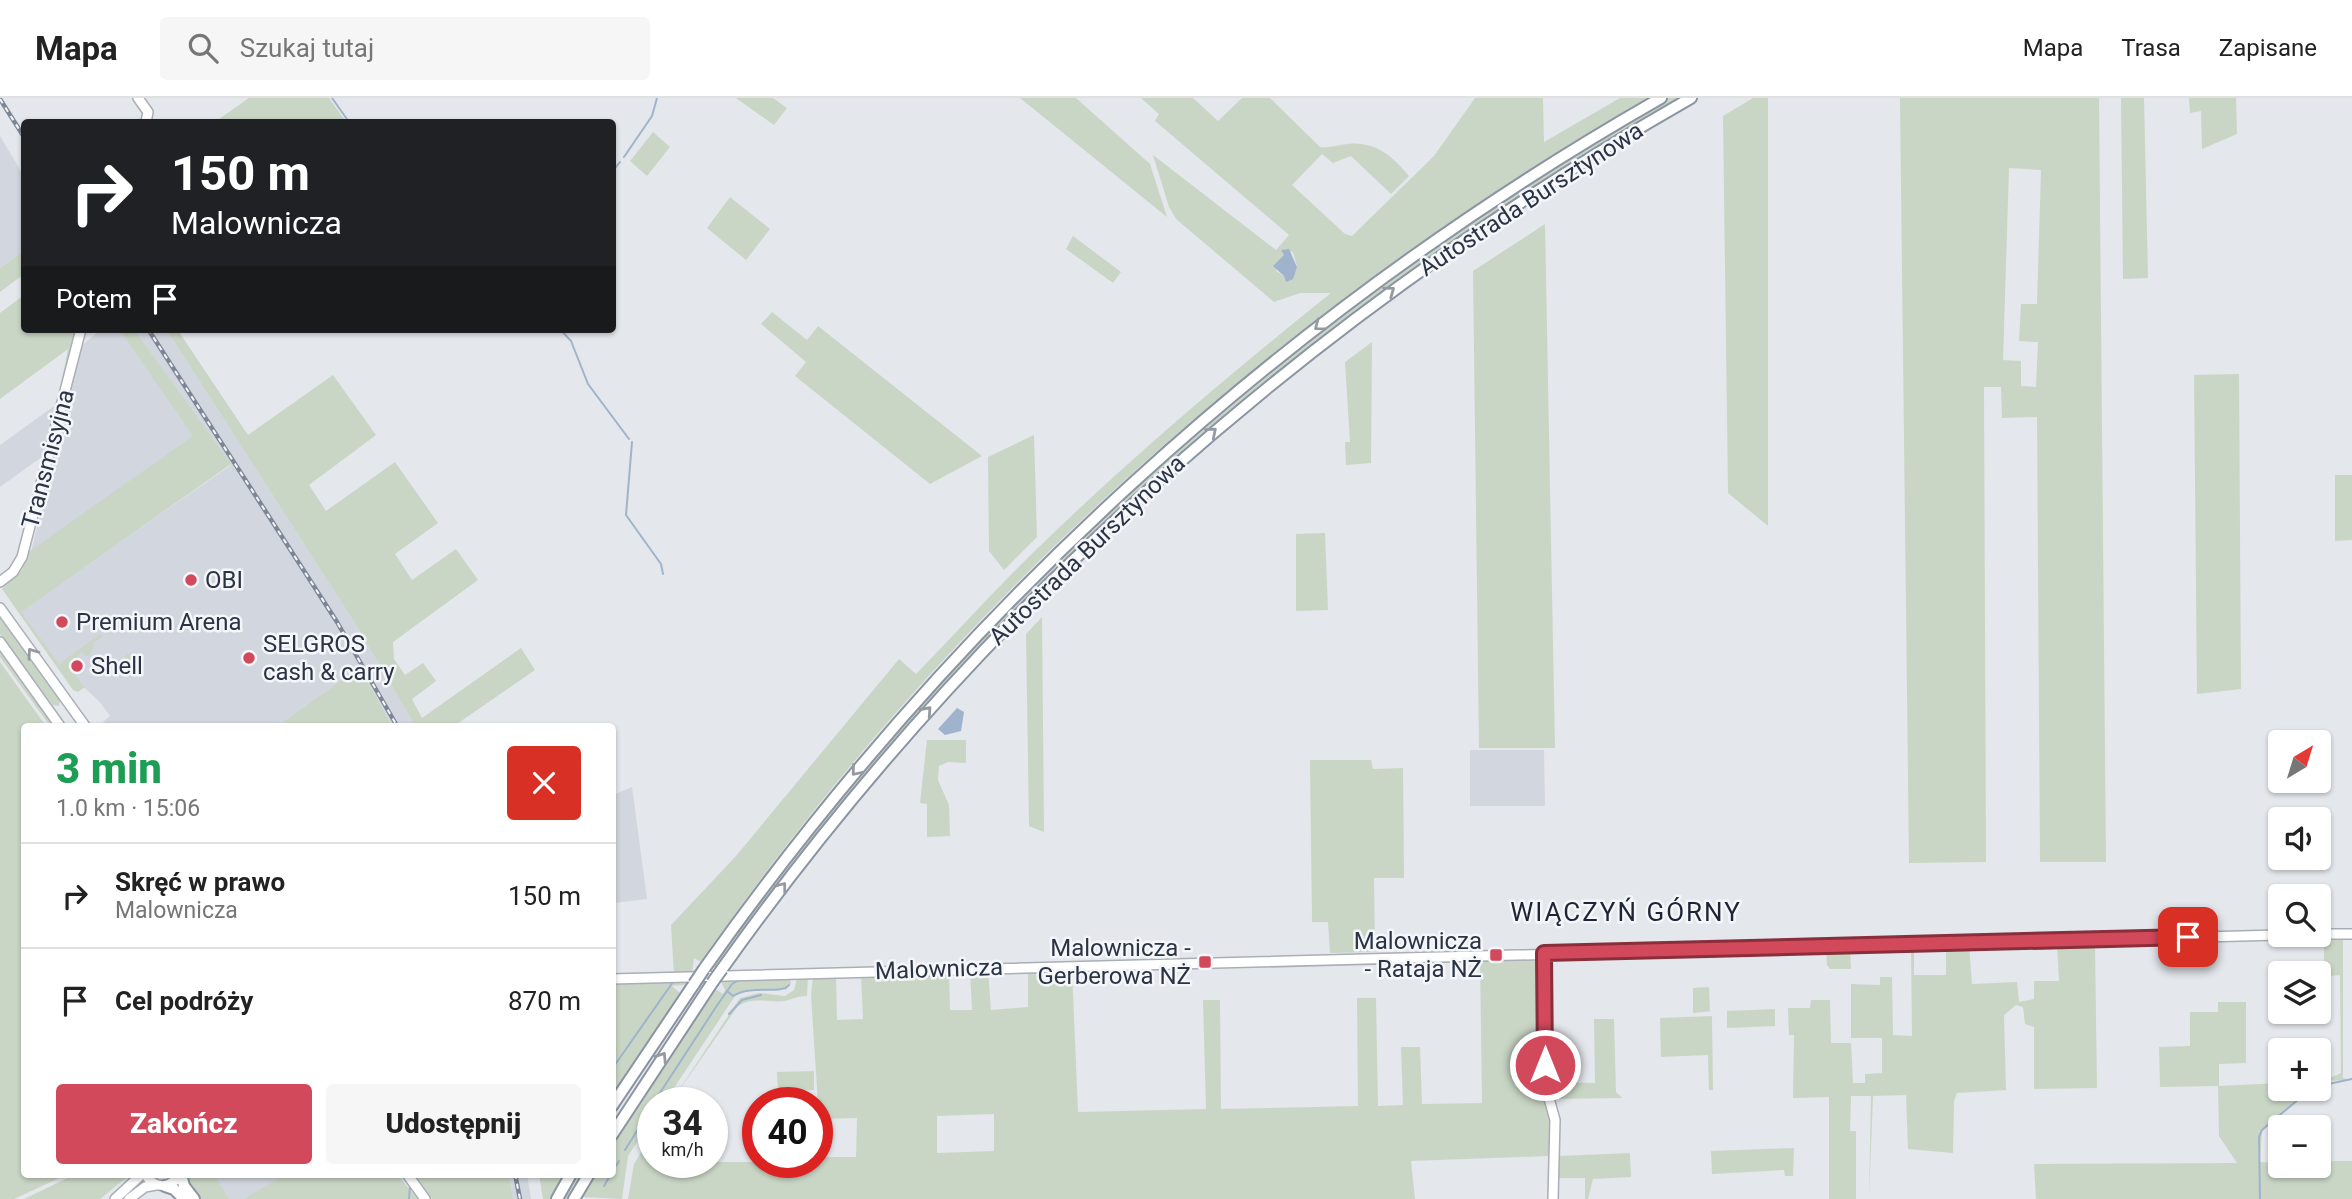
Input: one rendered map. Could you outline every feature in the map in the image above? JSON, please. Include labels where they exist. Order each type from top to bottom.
[{"type":"highway","name":"Autostrada Bursztynowa","points":[[616,1100],[704,969],[796,844],[898,721],[1022,588],[1142,474],[1270,365],[1396,268],[1504,194],[1661,98]]},
{"type":"highway","name":"Autostrada Bursztynowa","points":[[616,1129],[712,983],[816,844],[930,708],[1033,599],[1152,485],[1259,393],[1402,283],[1571,169],[1691,98]]},
{"type":"highway","points":[[181,1178],[194,1199]]},
{"type":"highway","points":[[557,1199],[569,1178]]},
{"type":"highway","points":[[575,1199],[587,1178]]},
{"type":"highway","points":[[160,1185],[174,1189],[184,1199]]},
{"type":"street","points":[[138,98],[148,112],[147,119]]},
{"type":"street","name":"Transmisyjna","points":[[0,582],[13,572],[22,557],[80,333]]},
{"type":"street","points":[[0,608],[83,723]]},
{"type":"street","points":[[0,642],[58,723]]},
{"type":"street","name":"Malownicza","points":[[2331,934],[2352,934]]},
{"type":"street","name":"Malownicza","points":[[616,979],[2268,935]]},
{"type":"street","points":[[1544,953],[1545,1084],[1555,1120],[1553,1199]]},
{"type":"street","points":[[115,1199],[139,1178]]},
{"type":"street","points":[[149,1178],[160,1185]]},
{"type":"street","points":[[129,1199],[145,1187],[174,1182],[177,1178]]},
{"type":"street","points":[[410,1179],[425,1199]]},
{"type":"shaded area","points":[[0,136],[21,171],[21,253],[0,268]]},
{"type":"shaded area","points":[[97,333],[122,333],[194,436],[31,552],[82,345]]},
{"type":"shaded area","points":[[137,333],[169,333],[356,625],[413,723],[390,723],[360,667],[281,723],[104,723],[110,716],[99,701],[59,665],[20,612],[231,465]]},
{"type":"shaded area","points":[[57,404],[43,456],[0,487],[0,445]]},
{"type":"shaded area","points":[[1470,750],[1544,750],[1545,806],[1470,806]]},
{"type":"shaded area","points":[[632,787],[647,899],[616,903],[616,794]]},
{"type":"shaded area","points":[[195,1178],[288,1178],[253,1199],[209,1199]]},
{"type":"shaded area","points":[[510,1178],[528,1178],[531,1199],[513,1199]]},
{"type":"green space","points":[[249,98],[329,98],[344,119],[219,119]]},
{"type":"green space","points":[[736,98],[773,98],[787,108],[774,125]]},
{"type":"green space","points":[[1020,98],[1076,98],[1150,164],[1167,217]]},
{"type":"green space","points":[[1141,98],[1193,98],[1218,121],[1242,98],[1270,98],[1320,147],[1358,144],[1382,151],[1409,176],[1391,194],[1351,156],[1333,163],[1322,154],[1292,185],[1345,234],[1352,236],[1434,156],[1475,98],[1543,98],[1544,142],[1620,98],[1651,98],[1522,178],[1397,262],[1315,322],[1144,462],[1062,538],[983,618],[834,786],[765,873],[701,962],[694,958],[692,973],[674,975],[671,925],[736,856],[899,659],[916,674],[1026,560],[1112,478],[1220,384],[1331,293],[1300,293],[1274,302],[1176,219],[1169,207],[1153,155],[1276,250],[1289,235],[1155,121],[1159,114]],"holes":[[[1282,251],[1293,252],[1297,267],[1286,282],[1284,276],[1276,271],[1284,255]]]},
{"type":"green space","points":[[1667,98],[1685,98],[1514,202],[1426,261],[1299,357],[1169,466],[1022,605],[722,963],[711,969],[717,961],[714,959],[813,829],[917,705],[1000,617],[1176,450],[1268,372],[1364,297],[1462,226],[1563,160]]},
{"type":"green space","points":[[1753,98],[1768,98],[1768,526],[1728,493],[1723,116]]},
{"type":"green space","points":[[1900,98],[2099,98],[2106,862],[2040,862],[2037,417],[2002,418],[2001,387],[1984,387],[1986,862],[1909,863]],"holes":[[[2009,168],[2041,170],[2037,304],[2021,304],[2019,341],[2038,342],[2036,387],[2021,386],[2021,361],[2003,360]]]},
{"type":"green space","points":[[2121,98],[2144,98],[2148,278],[2123,279]]},
{"type":"green space","points":[[2189,98],[2236,98],[2237,134],[2202,149],[2201,111],[2190,113]]},
{"type":"green space","points":[[653,132],[670,147],[647,176],[630,161]]},
{"type":"green space","points":[[730,197],[770,229],[746,260],[707,228]]},
{"type":"green space","points":[[1545,224],[1555,748],[1479,748],[1473,271]]},
{"type":"green space","points":[[1073,236],[1121,272],[1113,283],[1066,249]]},
{"type":"green space","points":[[21,253],[21,276],[0,292],[0,268]]},
{"type":"green space","points":[[21,297],[21,333],[78,333],[57,404],[68,349],[0,399],[0,313]]},
{"type":"green space","points":[[772,312],[807,340],[818,326],[982,456],[930,484],[795,376],[806,362],[761,324]]},
{"type":"green space","points":[[122,333],[137,333],[231,464],[21,612],[59,664],[100,634],[103,637],[94,642],[91,654],[86,656],[82,652],[68,665],[84,687],[97,678],[96,671],[100,672],[100,676],[78,692],[73,690],[2,589],[22,570],[27,553],[193,436]]},
{"type":"green space","points":[[169,333],[180,333],[248,435],[333,375],[376,435],[309,485],[326,511],[395,462],[438,523],[395,554],[412,580],[456,549],[478,580],[393,642],[394,659],[405,675],[423,663],[436,681],[412,699],[422,718],[521,648],[535,670],[458,723],[413,723],[356,625]]},
{"type":"green space","points":[[1372,342],[1371,463],[1346,465],[1345,442],[1350,442],[1345,362]]},
{"type":"green space","points":[[2239,374],[2241,689],[2197,694],[2194,375]]},
{"type":"green space","points":[[1034,435],[1037,537],[1004,570],[989,551],[988,457]]},
{"type":"green space","points":[[2335,475],[2352,475],[2352,540],[2335,541]]},
{"type":"green space","points":[[1325,533],[1328,610],[1296,611],[1296,534]]},
{"type":"green space","points":[[0,615],[60,700],[59,706],[53,705],[0,634]]},
{"type":"green space","points":[[1042,617],[1044,832],[1029,826],[1026,634]]},
{"type":"green space","points":[[0,649],[53,723],[48,723],[0,657]]},
{"type":"green space","points":[[133,653],[141,656],[144,664],[141,672],[133,675],[125,672],[122,664],[125,656]]},
{"type":"green space","points":[[0,662],[44,723],[21,723],[21,1178],[59,1178],[14,1199],[0,1199]]},
{"type":"green space","points":[[360,667],[390,723],[281,723]]},
{"type":"green space","points":[[927,740],[966,740],[966,763],[948,762],[939,766],[938,780],[949,805],[950,836],[927,837],[927,804],[920,803]]},
{"type":"green space","points":[[1310,760],[1371,760],[1373,769],[1403,768],[1404,878],[1374,878],[1375,952],[1330,953],[1328,922],[1312,922]]},
{"type":"green space","points":[[2343,938],[2343,1078],[2352,1080],[2331,1081],[2331,1077],[2341,1073],[2340,975],[2331,976],[2331,961],[2324,961],[2324,947],[2331,947],[2331,939]]},
{"type":"green space","points":[[2095,944],[2097,1088],[2034,1089],[2034,1027],[2025,1024],[2023,1007],[2016,1005],[2004,1015],[2006,1090],[1957,1093],[1954,1101],[1953,1153],[1908,1149],[1906,1095],[1873,1096],[1869,1199],[1871,1096],[1851,1096],[1850,1131],[1856,1131],[1856,1199],[1829,1199],[1829,1097],[1793,1098],[1794,1035],[1789,1035],[1788,1008],[1810,1008],[1811,1000],[1830,1000],[1831,1043],[1851,1043],[1853,1083],[1865,1083],[1865,1074],[1882,1073],[1882,1038],[1851,1038],[1851,984],[1880,985],[1880,977],[1892,977],[1893,1035],[1912,1036],[1911,948],[1914,948],[1914,975],[1946,975],[1946,946],[1969,946],[1972,984],[2017,982],[2019,1002],[2034,999],[2034,981],[2059,981],[2057,945]]},
{"type":"green space","points":[[1826,949],[1850,949],[1851,969],[1830,969],[1827,965]]},
{"type":"green space","points":[[1480,959],[1540,961],[1542,1074],[1553,1121],[1552,1168],[1549,1167],[1548,1156],[1411,1161],[1415,1199],[628,1199],[637,1159],[637,1178],[728,1178],[728,1162],[742,1162],[742,1178],[833,1178],[833,1157],[856,1157],[857,1118],[833,1119],[833,1087],[817,1087],[811,995],[813,976],[836,974],[837,1020],[863,1019],[861,974],[949,971],[950,1010],[972,1010],[970,971],[988,970],[991,1010],[1028,1007],[1028,969],[1072,969],[1078,1112],[1206,1109],[1203,1000],[1220,1000],[1221,1109],[1358,1106],[1357,998],[1376,998],[1378,1106],[1403,1105],[1401,1047],[1420,1047],[1422,1104],[1482,1103]],"holes":[[[994,1114],[994,1151],[937,1153],[937,1116]]]},
{"type":"green space","points":[[789,977],[791,983],[786,990],[750,989],[735,996],[675,1087],[651,1087],[715,989],[723,994],[725,990],[721,982],[672,986],[680,993],[616,1091],[616,981]]},
{"type":"green space","points":[[808,977],[807,996],[784,1001],[750,1001],[738,1006],[681,1087],[740,998],[759,993],[785,996],[794,990],[797,978]]},
{"type":"green space","points":[[1709,987],[1710,1011],[1713,1011],[1693,1013],[1693,988]]},
{"type":"green space","points":[[2218,1002],[2246,1002],[2246,1063],[2219,1064],[2219,1086],[2268,1084],[2268,1101],[2297,1101],[2280,1115],[2268,1115],[2268,1125],[2262,1130],[2260,1162],[2268,1163],[2268,1178],[2331,1178],[2331,1161],[2352,1161],[2352,1199],[2036,1199],[2034,1164],[2237,1163],[2219,1136],[2218,1086],[2160,1087],[2159,1047],[2190,1046],[2190,1012],[2218,1012]]},
{"type":"green space","points":[[1775,1009],[1775,1026],[1727,1028],[1727,1011]]},
{"type":"green space","points":[[1712,1016],[1713,1090],[1709,1090],[1708,1055],[1661,1057],[1660,1018]]},
{"type":"green space","points":[[1594,1019],[1614,1019],[1616,1092],[1622,1098],[1553,1099],[1547,1082],[1595,1083]]},
{"type":"green space","points":[[814,1071],[814,1087],[778,1087],[777,1072]]},
{"type":"green space","points":[[637,1108],[637,1142],[628,1156],[622,1199],[582,1197],[593,1178],[616,1178],[616,1139]]},
{"type":"green space","points":[[1559,1144],[1559,1156],[1630,1153],[1631,1177],[1593,1179],[1588,1199],[1585,1199],[1585,1178],[1557,1178],[1556,1147]]},
{"type":"green space","points":[[1794,1148],[1793,1176],[1785,1176],[1784,1170],[1712,1174],[1711,1151]]},
{"type":"green space","points":[[68,1178],[126,1178],[100,1199],[24,1199]]},
{"type":"green space","points":[[184,1178],[216,1178],[229,1199],[199,1199],[185,1183]]},
{"type":"green space","points":[[279,1178],[400,1178],[418,1199],[244,1199]]},
{"type":"green space","points":[[416,1178],[510,1178],[513,1199],[432,1199]]},
{"type":"green space","points":[[540,1178],[571,1178],[572,1184],[573,1178],[582,1178],[573,1188],[575,1199],[543,1199]]},
{"type":"water","points":[[1289,249],[1297,267],[1293,279],[1286,282],[1284,276],[1273,266],[1284,255],[1281,250]]},
{"type":"water","points":[[957,708],[964,712],[961,731],[945,735],[938,729]]},
{"type":"waterway","points":[[332,98],[347,119]]},
{"type":"waterway","points":[[624,157],[652,116],[657,98]]},
{"type":"waterway","points":[[616,167],[620,162]]},
{"type":"waterway","points":[[564,333],[571,341],[588,384],[629,439]]},
{"type":"waterway","points":[[632,442],[626,515],[661,564],[663,574]]},
{"type":"waterway","points":[[664,1087],[732,984],[741,979]]},
{"type":"waterway","points":[[616,1063],[673,982]]},
{"type":"waterway","points":[[727,991],[733,996],[741,992],[780,989],[789,985]]},
{"type":"waterway","points":[[729,1014],[742,1000],[761,995]]},
{"type":"waterway","points":[[2331,1083],[2352,1079]]},
{"type":"waterway","points":[[2260,1199],[2259,1137],[2262,1130],[2297,1101]]},
{"type":"waterway","points":[[625,1150],[637,1131]]},
{"type":"waterway","points":[[616,1166],[619,1161]]},
{"type":"waterway","points":[[604,1186],[609,1178]]},
{"type":"waterway","points":[[409,1199],[410,1186]]},
{"type":"railway","points":[[0,99],[21,132]]},
{"type":"railway","points":[[151,333],[337,622],[395,723]]},
{"type":"railway","points":[[516,1178],[520,1199]]},
{"type":"place","name":"OBI","points":[[191,580]]},
{"type":"place","name":"Premium Arena","points":[[62,622]]},
{"type":"place","name":"SELGROS cash & carry","points":[[249,658]]},
{"type":"place","name":"Shell","points":[[77,666]]},
{"type":"place","name":"Malownicza - Rataja NŻ","points":[[1496,955]]},
{"type":"place","name":"Malownicza - Gerberowa NŻ","points":[[1205,962]]},
{"type":"district","name":"WIĄCZYŃ GÓRNY","points":[[1626,912]]},
{"type":"route","points":[[1545,1065],[1544,953],[2188,937]]}]
